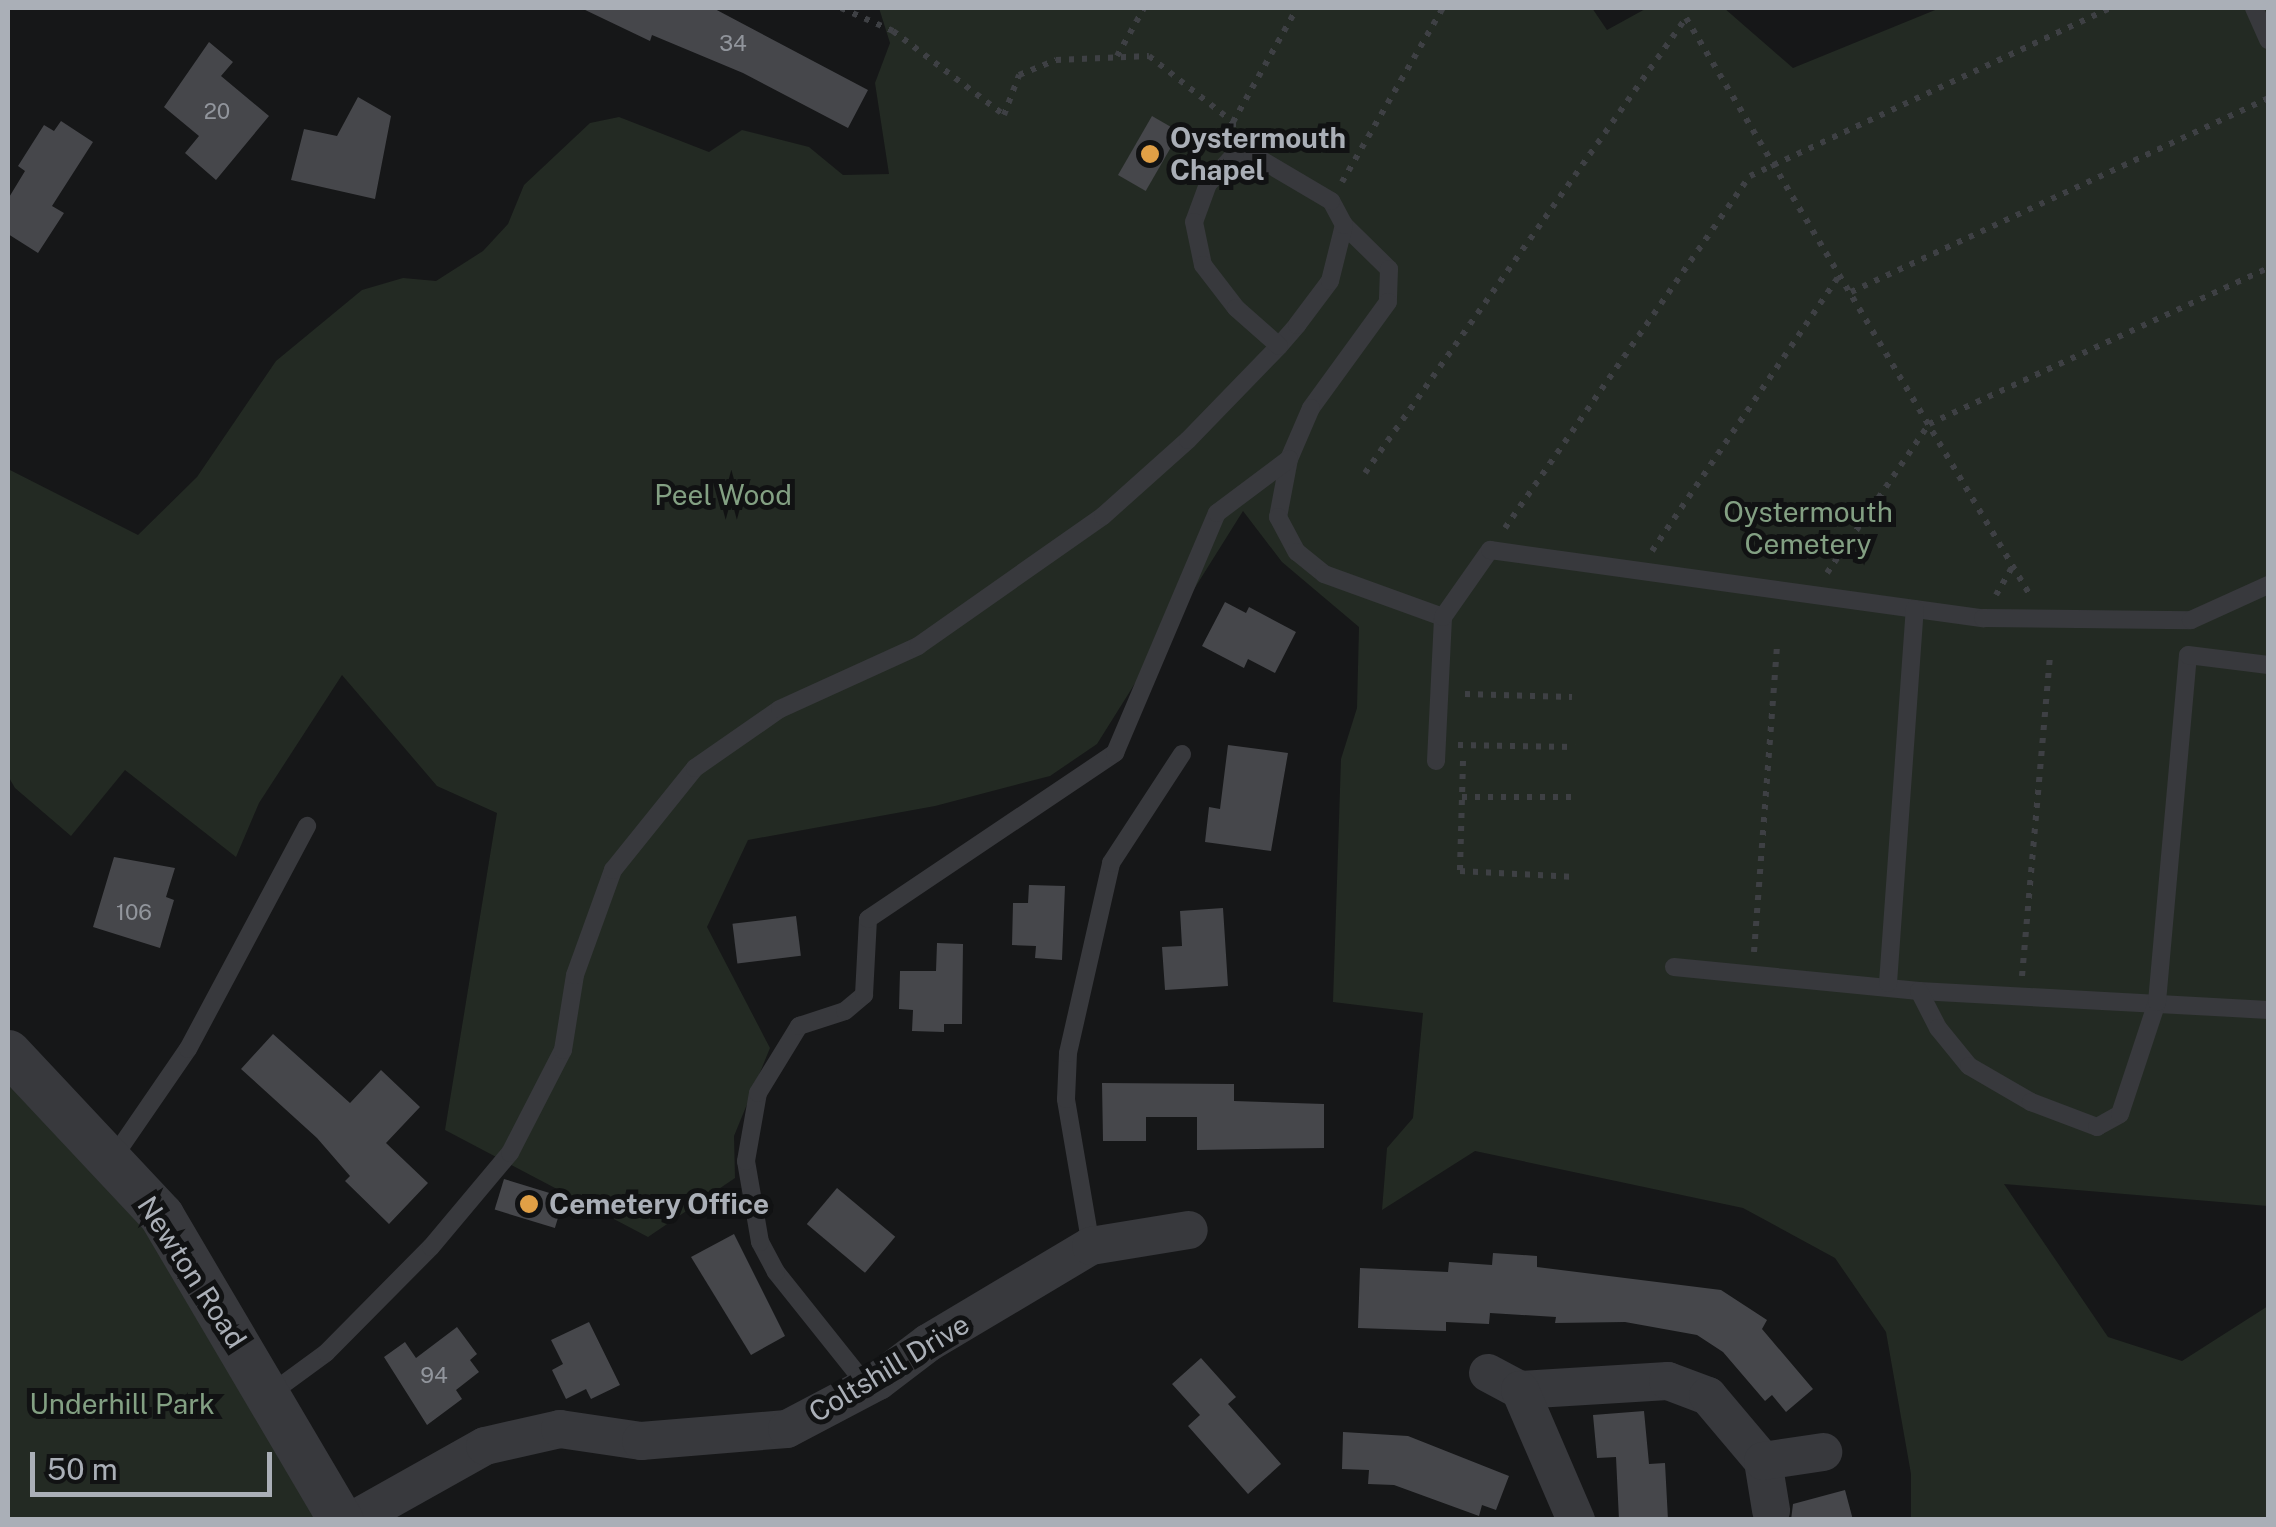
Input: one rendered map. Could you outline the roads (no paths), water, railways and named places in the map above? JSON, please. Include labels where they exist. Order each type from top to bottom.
[{"type":"street","name":"Newton Road","points":[[8,1052],[113,1158],[180,1244],[341,1520]]},
{"type":"street","name":"Coltshill Drive","points":[[353,1520],[484,1446],[560,1429],[641,1441],[787,1429],[868,1386],[1091,1246],[1189,1230]]},
{"type":"street","points":[[1576,1520],[1504,1381],[1686,1386],[1728,1414],[1763,1461],[1772,1515]]},
{"type":"street","points":[[1763,1461],[1824,1452]]},
{"type":"lane","points":[[2254,8],[2268,40]]},
{"type":"lane","points":[[1278,346],[1236,308],[1203,265],[1194,222],[1208,184],[1235,154],[1260,159],[1331,200],[1344,225],[1389,268],[1388,302],[1310,408],[1289,458],[1278,517],[1296,552],[1324,574],[1443,617]]},
{"type":"lane","points":[[270,1394],[365,1313],[510,1153],[563,1050],[575,975],[613,870],[696,768],[780,710],[918,646],[1103,516],[1278,346],[1330,281],[1344,225]]},
{"type":"lane","points":[[868,1386],[776,1272],[760,1242],[746,1161],[758,1093],[799,1026],[845,1011],[864,995],[868,920],[1115,753],[1217,513],[1289,458]]},
{"type":"lane","points":[[1436,753],[1443,617],[1490,550],[1811,596],[2046,620],[2191,620],[2268,584]]},
{"type":"lane","points":[[1888,983],[1915,609]]},
{"type":"lane","points":[[1919,991],[1938,1028],[1969,1066],[2031,1102],[2097,1127],[2120,1114],[2156,1002],[2191,620]]},
{"type":"lane","points":[[2188,655],[2268,665]]},
{"type":"lane","points":[[1091,1246],[1066,1098],[1068,1054],[1112,864],[1182,754]]},
{"type":"lane","points":[[113,1158],[188,1050],[306,826]]},
{"type":"lane","points":[[1674,967],[1888,983],[1919,991],[2268,1010]]},
{"type":"place","name":"Oystermouth Chapel","points":[[1150,154]]},
{"type":"place","name":"Cemetery Office","points":[[529,1204]]},
{"type":"park label","name":"Peel Wood","points":[[723,495]]},
{"type":"park label","name":"Oystermouth Cemetery","points":[[1808,528]]},
{"type":"park label","name":"Underhill Park","points":[[122,1404]]}]
